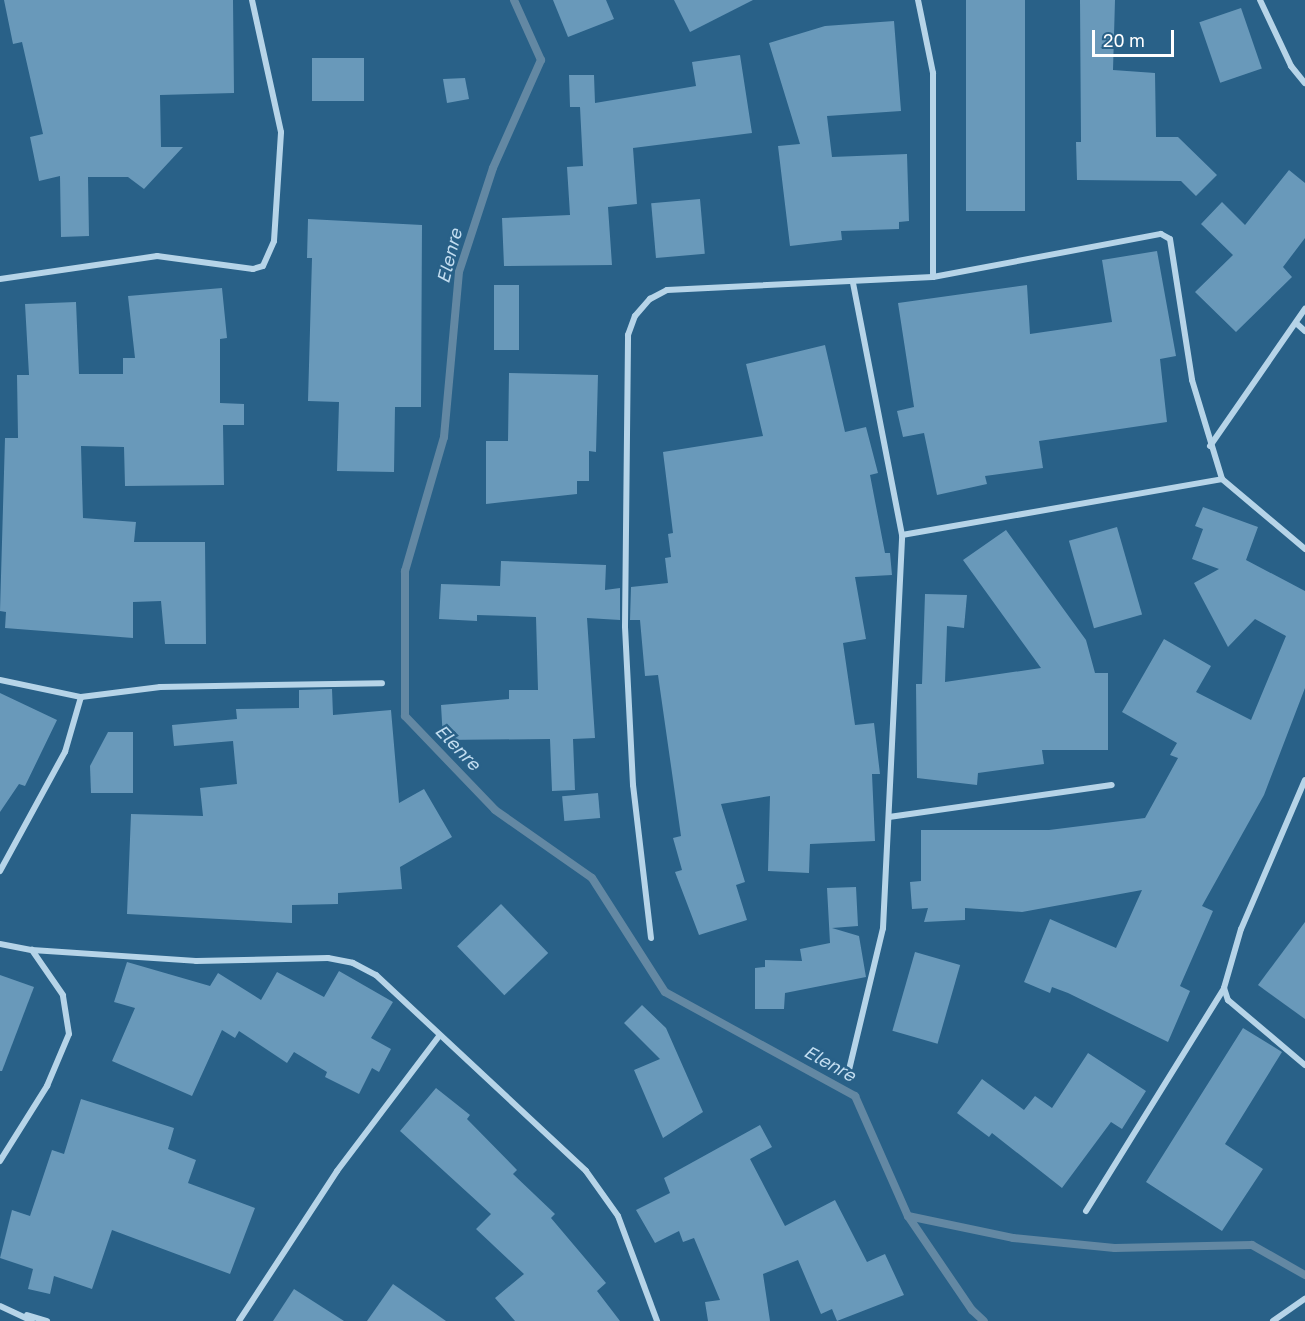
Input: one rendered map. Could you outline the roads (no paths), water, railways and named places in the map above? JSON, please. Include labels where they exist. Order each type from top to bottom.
[{"type":"street","points":[[0,279],[157,256],[253,269],[263,266],[274,241],[281,132],[252,0]]},
{"type":"street","points":[[918,0],[933,73],[933,277]]},
{"type":"street","points":[[1260,0],[1291,66],[1305,83]]},
{"type":"street","points":[[651,938],[633,785],[625,626],[628,335],[634,316],[667,290],[853,284],[933,277],[1146,235],[1170,239],[1192,380],[1210,446],[1222,479],[1305,549]]},
{"type":"street","points":[[848,1074],[878,963],[889,817],[902,536],[853,284]]},
{"type":"street","points":[[1210,446],[1305,309]]},
{"type":"street","points":[[1296,323],[1305,331]]},
{"type":"street","points":[[902,536],[1222,479]]},
{"type":"street","points":[[0,680],[81,697],[160,687],[382,683]]},
{"type":"street","points":[[0,871],[66,752],[81,697]]},
{"type":"street","points":[[1086,1211],[1224,988],[1241,929],[1305,780]]},
{"type":"street","points":[[889,817],[1112,785]]},
{"type":"street","points":[[0,944],[32,950],[196,961],[328,958],[353,963],[376,975],[586,1171],[618,1216],[657,1321]]},
{"type":"street","points":[[0,1161],[47,1086],[69,1034],[63,995],[32,950]]},
{"type":"street","points":[[1224,988],[1228,1000],[1305,1065]]},
{"type":"street","points":[[239,1321],[337,1171],[439,1036]]},
{"type":"street","points":[[1274,1321],[1305,1299]]},
{"type":"street","points":[[0,1306],[47,1321]]},
{"type":"street","points":[[24,1314],[32,1321]]},
{"type":"waterway","name":"Elenre","points":[[514,0],[541,60],[493,168],[459,272],[444,437],[405,571],[405,716],[495,810],[592,878],[665,992],[855,1096],[908,1216],[972,1310],[984,1321]]},
{"type":"waterway","points":[[908,1216],[1013,1238],[1115,1248],[1252,1245],[1305,1275]]}]
